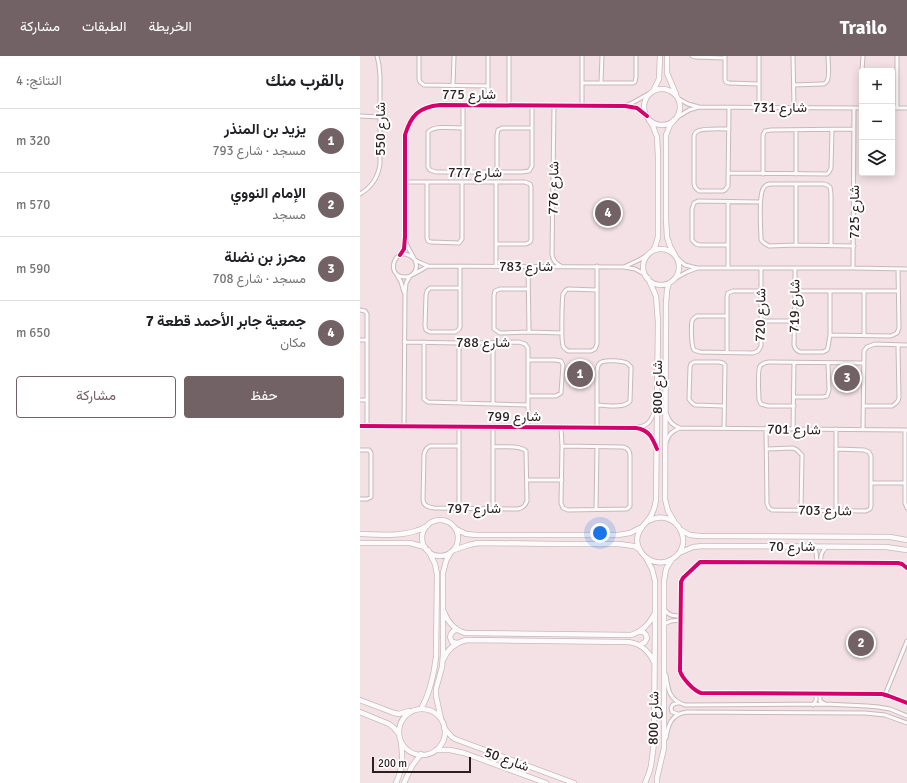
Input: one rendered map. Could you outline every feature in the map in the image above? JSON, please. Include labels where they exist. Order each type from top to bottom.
[{"type":"main road","points":[[651,253],[655,247],[658,237],[658,156],[656,132],[645,113],[644,104],[645,100],[659,79],[660,56]]},
{"type":"main road","points":[[667,56],[667,74],[678,98],[680,109],[670,125],[666,135],[667,237],[670,246],[676,256],[679,263],[679,269],[678,274],[669,283],[658,284],[652,282],[647,277],[644,272],[644,264],[646,257],[651,253],[658,249],[664,249],[670,251],[676,256]]},
{"type":"main road","points":[[651,92],[664,88],[674,93],[678,98]]},
{"type":"main road","points":[[648,118],[653,122],[662,125],[675,119]]},
{"type":"main road","name":"شارع 800","points":[[647,277],[654,291],[657,305],[656,505],[648,521]]},
{"type":"main road","name":"شارع 800","points":[[669,283],[666,304],[665,499],[668,511],[674,522]]},
{"type":"main road","points":[[657,517],[666,518],[674,522],[681,530],[683,541],[682,548],[672,559],[663,562],[649,560],[640,550],[637,540],[639,531],[648,521],[657,517]]},
{"type":"main road","points":[[360,534],[409,533],[421,530],[439,520],[450,524],[462,533],[471,535],[618,535],[630,533],[642,527]]},
{"type":"main road","points":[[422,709],[429,691],[436,657],[437,574],[435,564],[424,544],[423,536],[426,528],[432,523]]},
{"type":"main road","points":[[401,741],[409,750],[426,754],[436,750],[443,740],[445,732],[436,696],[436,689],[442,667],[444,568],[446,561],[458,542],[458,534],[456,529]]},
{"type":"main road","name":"شارع 70","points":[[681,530],[690,535],[700,536],[890,538],[907,540]]},
{"type":"main road","points":[[360,543],[410,543],[426,549],[436,555],[442,556],[469,544],[478,543],[618,544],[634,546],[640,550]]},
{"type":"main road","name":"شارع 70","points":[[678,554],[693,547],[703,546],[886,547],[907,550]]},
{"type":"main road","name":"شارع 800","points":[[645,557],[652,569],[655,581],[654,743],[651,766],[645,783]]},
{"type":"main road","name":"شارع 800","points":[[657,783],[664,748],[665,574],[672,559]]},
{"type":"main road","points":[[444,612],[450,624],[457,630],[467,633],[631,635],[639,632],[648,625],[655,613]]},
{"type":"main road","points":[[457,630],[454,631],[450,637],[452,642],[457,643]]},
{"type":"main road","points":[[639,632],[645,633],[647,638],[645,642],[640,645]]},
{"type":"main road","points":[[442,660],[447,652],[457,643],[466,640],[610,641],[629,642],[640,645],[648,652],[654,662]]},
{"type":"main road","points":[[360,700],[399,714],[422,709],[432,712],[441,719]]},
{"type":"main road","points":[[396,783],[401,771],[403,760],[399,734],[400,726],[403,719],[415,710]]},
{"type":"main road","points":[[360,712],[390,724],[399,734]]},
{"type":"main road","name":"شارع 50","points":[[444,728],[455,739],[574,783]]},
{"type":"main road","name":"شارع 50","points":[[436,750],[450,750],[464,753],[546,783]]},
{"type":"main road","points":[[404,783],[412,766],[421,754]]},
{"type":"street","name":"شارع 550","points":[[360,194],[371,186],[379,170],[380,70],[376,56]]},
{"type":"street","points":[[419,56],[419,79],[421,83],[425,85],[488,86]]},
{"type":"street","points":[[453,86],[454,56]]},
{"type":"street","points":[[488,56],[488,105]]},
{"type":"street","points":[[509,56],[509,105]]},
{"type":"street","points":[[582,56],[582,106]]},
{"type":"street","points":[[601,83],[602,56]]},
{"type":"street","points":[[582,83],[635,82],[636,56]]},
{"type":"street","points":[[692,56],[725,57],[726,82],[759,84]]},
{"type":"street","points":[[759,56],[759,108]]},
{"type":"street","points":[[793,56],[794,107]]},
{"type":"street","points":[[794,85],[824,84],[827,82],[828,56]]},
{"type":"street","points":[[862,68],[863,56]]},
{"type":"street","points":[[897,56],[897,108],[907,108]]},
{"type":"street","name":"شارع 775","points":[[625,106],[651,92]]},
{"type":"street","name":"شارع 731","points":[[678,98],[688,104],[699,107],[859,108]]},
{"type":"street","name":"شارع 775","points":[[400,255],[404,249],[405,237],[406,135],[412,118],[420,110],[429,106],[440,105],[625,106],[637,108],[648,118]]},
{"type":"street","points":[[463,105],[463,172]]},
{"type":"street","name":"شارع 777","points":[[462,128],[437,128],[431,129],[428,132],[428,168],[430,170],[463,172],[529,171],[532,166],[532,106]]},
{"type":"street","name":"شارع 776","points":[[554,106],[552,254],[555,262],[562,266]]},
{"type":"street","name":"شارع 731","points":[[675,119],[690,110],[699,107]]},
{"type":"street","points":[[728,129],[701,129],[696,131],[694,136],[694,186],[697,190],[723,191],[728,186],[729,107]]},
{"type":"street","name":"شارع 725","points":[[853,268],[854,108]]},
{"type":"street","points":[[360,116],[380,117]]},
{"type":"street","points":[[497,172],[498,130],[502,128],[532,128]]},
{"type":"street","points":[[763,174],[762,135],[768,130],[854,130]]},
{"type":"street","points":[[796,130],[796,174]]},
{"type":"street","points":[[728,173],[825,174],[829,172],[831,168],[832,130]]},
{"type":"street","points":[[405,182],[525,182],[530,184],[530,242],[526,244],[496,244]]},
{"type":"street","points":[[427,182],[428,241],[458,243],[462,239],[462,182]]},
{"type":"street","points":[[496,183],[496,266]]},
{"type":"street","points":[[831,245],[831,194],[830,187],[827,184],[767,184],[762,189],[760,202],[761,240],[764,243],[769,246],[854,246]]},
{"type":"street","points":[[796,184],[796,245]]},
{"type":"street","points":[[728,245],[696,244],[692,240],[692,209],[694,203],[698,201],[760,202]]},
{"type":"street","points":[[728,202],[728,267]]},
{"type":"street","name":"شارع 775","points":[[405,237],[407,248],[415,259]]},
{"type":"street","name":"شارع 783","points":[[624,266],[651,253]]},
{"type":"street","points":[[404,426],[405,293],[406,283],[416,268],[415,259],[408,254],[400,255],[393,263],[393,267],[405,293]]},
{"type":"street","points":[[676,256],[685,265],[697,268],[907,269]]},
{"type":"street","name":"شارع 783","points":[[415,259],[421,264],[428,266],[624,266],[635,269],[647,277]]},
{"type":"street","name":"شارع 783","points":[[411,275],[428,266]]},
{"type":"street","points":[[460,266],[460,288],[459,329],[457,332],[430,332],[426,330],[427,291],[430,288],[460,288]]},
{"type":"street","points":[[528,266],[528,332]]},
{"type":"street","points":[[597,266],[597,290],[597,344],[595,349],[591,351],[565,350],[563,346],[562,333],[562,297],[564,292],[568,289],[597,290]]},
{"type":"street","points":[[674,279],[697,268]]},
{"type":"street","name":"شارع 720","points":[[726,316],[697,316],[692,320],[692,345],[694,350],[696,352],[758,351],[761,346],[761,268]]},
{"type":"street","name":"شارع 719","points":[[794,268],[794,345],[796,350],[800,352],[823,352],[828,348],[830,334],[830,291]]},
{"type":"street","points":[[830,334],[892,336],[897,333],[899,328],[898,269]]},
{"type":"street","points":[[396,274],[403,277],[411,275]]},
{"type":"street","points":[[528,289],[500,289],[495,291],[494,327],[496,330],[500,333],[562,333]]},
{"type":"street","points":[[727,352],[727,296],[730,292],[761,291]]},
{"type":"street","points":[[795,291],[898,291]]},
{"type":"street","points":[[864,292],[864,335]]},
{"type":"street","points":[[360,310],[367,314],[367,426]]},
{"type":"street","points":[[761,321],[794,321]]},
{"type":"street","points":[[360,340],[367,340]]},
{"type":"street","name":"شارع 788","points":[[404,342],[519,342],[525,344],[528,348],[528,427]]},
{"type":"street","points":[[424,342],[424,399],[426,401],[431,403],[528,405]]},
{"type":"street","points":[[459,343],[459,404]]},
{"type":"street","points":[[493,343],[493,404]]},
{"type":"street","points":[[863,429],[864,351],[868,347],[875,344],[898,346],[907,345]]},
{"type":"street","points":[[864,406],[892,406],[898,402],[898,346]]},
{"type":"street","points":[[528,360],[555,360],[561,362],[563,365],[561,393],[556,396],[528,396]]},
{"type":"street","points":[[597,405],[622,406],[628,404],[631,398],[631,367],[628,363],[605,361],[600,363],[598,366],[597,370],[597,405],[597,427]]},
{"type":"street","points":[[724,406],[693,405],[689,399],[691,364],[694,362],[719,362],[725,365],[724,428]]},
{"type":"street","points":[[794,406],[768,406],[761,404],[759,400],[759,370],[762,364],[765,362],[863,363]]},
{"type":"street","points":[[793,428],[794,363]]},
{"type":"street","points":[[794,397],[827,396],[829,390],[828,363]]},
{"type":"street","points":[[360,400],[367,400]]},
{"type":"street","points":[[636,428],[647,425],[657,405]]},
{"type":"street","points":[[665,409],[667,418],[671,423],[680,428]]},
{"type":"street","name":"شارع 799","points":[[360,426],[636,428]]},
{"type":"street","points":[[459,427],[459,508]]},
{"type":"street","points":[[493,427],[493,508]]},
{"type":"street","points":[[561,427],[562,480],[560,503],[563,508],[568,510],[627,509],[630,506],[630,451],[625,447],[562,446]]},
{"type":"street","points":[[636,428],[647,432],[657,449]]},
{"type":"street","points":[[665,448],[670,434],[680,428]]},
{"type":"street","name":"شارع 701","points":[[680,428],[906,430]]},
{"type":"street","name":"شارع 703","points":[[766,428],[767,504],[772,510],[866,511],[870,509],[871,456],[869,452],[864,450],[836,449]]},
{"type":"street","points":[[836,429],[836,511]]},
{"type":"street","points":[[906,430],[905,503],[907,508]]},
{"type":"street","name":"شارع 797","points":[[459,446],[430,446],[424,451],[423,500],[429,507],[522,508],[527,501],[526,451],[518,447],[493,447]]},
{"type":"street","points":[[596,509],[597,447]]},
{"type":"street","points":[[767,449],[793,448],[802,455],[801,510]]},
{"type":"street","points":[[360,450],[369,450],[371,454],[371,497],[367,499],[360,499]]},
{"type":"street","points":[[527,480],[562,480]]},
{"type":"street","points":[[871,483],[905,483]]},
{"type":"street","points":[[812,546],[816,552],[819,563]]},
{"type":"street","points":[[819,563],[821,554],[827,547]]},
{"type":"street","points":[[907,568],[900,563],[700,562],[681,581],[680,616],[680,672],[698,692],[885,695],[907,703]]},
{"type":"street","points":[[664,610],[672,616],[680,616]]},
{"type":"street","points":[[664,624],[671,621],[680,620]]},
{"type":"street","points":[[885,695],[907,641]]},
{"type":"street","points":[[664,665],[670,694],[680,703]]},
{"type":"street","points":[[818,694],[820,701],[824,704]]},
{"type":"street","points":[[814,705],[818,694]]},
{"type":"street","points":[[907,716],[890,709],[878,707],[824,704],[690,705],[680,703],[672,705],[671,708],[672,712],[678,714],[687,712],[865,713],[885,715],[907,723]]},
{"type":"street","points":[[664,748],[668,725],[678,714]]},
{"type":"cycle path","points":[[400,255],[404,249],[405,237],[405,135],[413,117],[421,110],[440,105],[625,106],[637,108],[647,116]]},
{"type":"cycle path","points":[[360,426],[636,428],[647,432],[657,449]]},
{"type":"cycle path","points":[[907,568],[898,563],[700,562],[683,578],[681,582],[680,671],[689,684],[701,693],[882,694],[907,703]]},
{"type":"place","name":"جمعية جابر الأحمد قطعة 7","points":[[608,213]]},
{"type":"place","name":"يزيد بن المنذر","points":[[580,374]]},
{"type":"place","name":"محرز بن نضلة","points":[[847,378]]},
{"type":"place","name":"الإمام النووي","points":[[861,643]]}]
